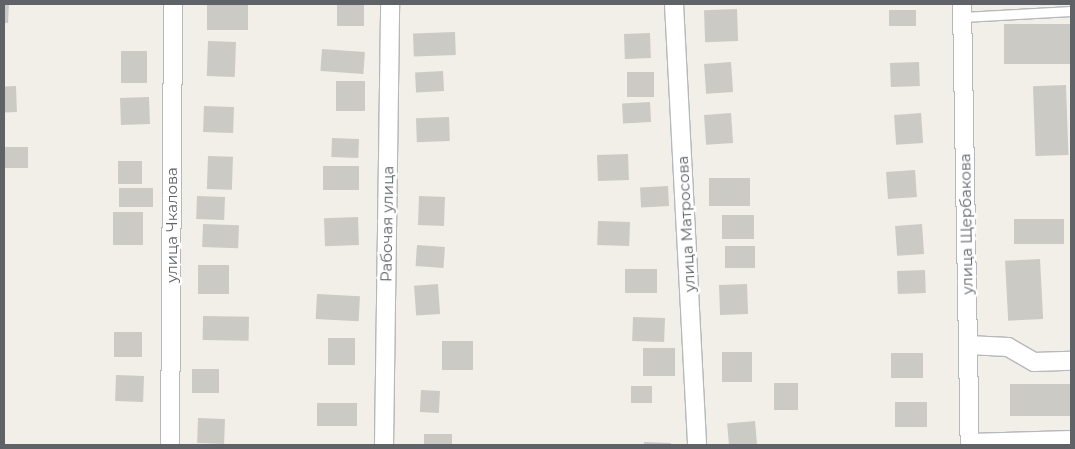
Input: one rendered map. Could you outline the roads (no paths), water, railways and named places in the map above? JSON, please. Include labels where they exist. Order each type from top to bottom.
[{"type":"street","name":"улица Чкалова","points":[[170,445],[173,4]]},
{"type":"street","name":"Рабочая улица","points":[[384,445],[390,4]]},
{"type":"street","name":"улица Матросова","points":[[674,4],[697,445]]},
{"type":"street","name":"улица Щербакова","points":[[962,10],[970,444]]},
{"type":"street","points":[[968,345],[1008,348],[1034,362],[1071,361]]},
{"type":"street","points":[[970,444],[1071,440]]},
{"type":"lane","points":[[962,10],[1071,11]]}]
